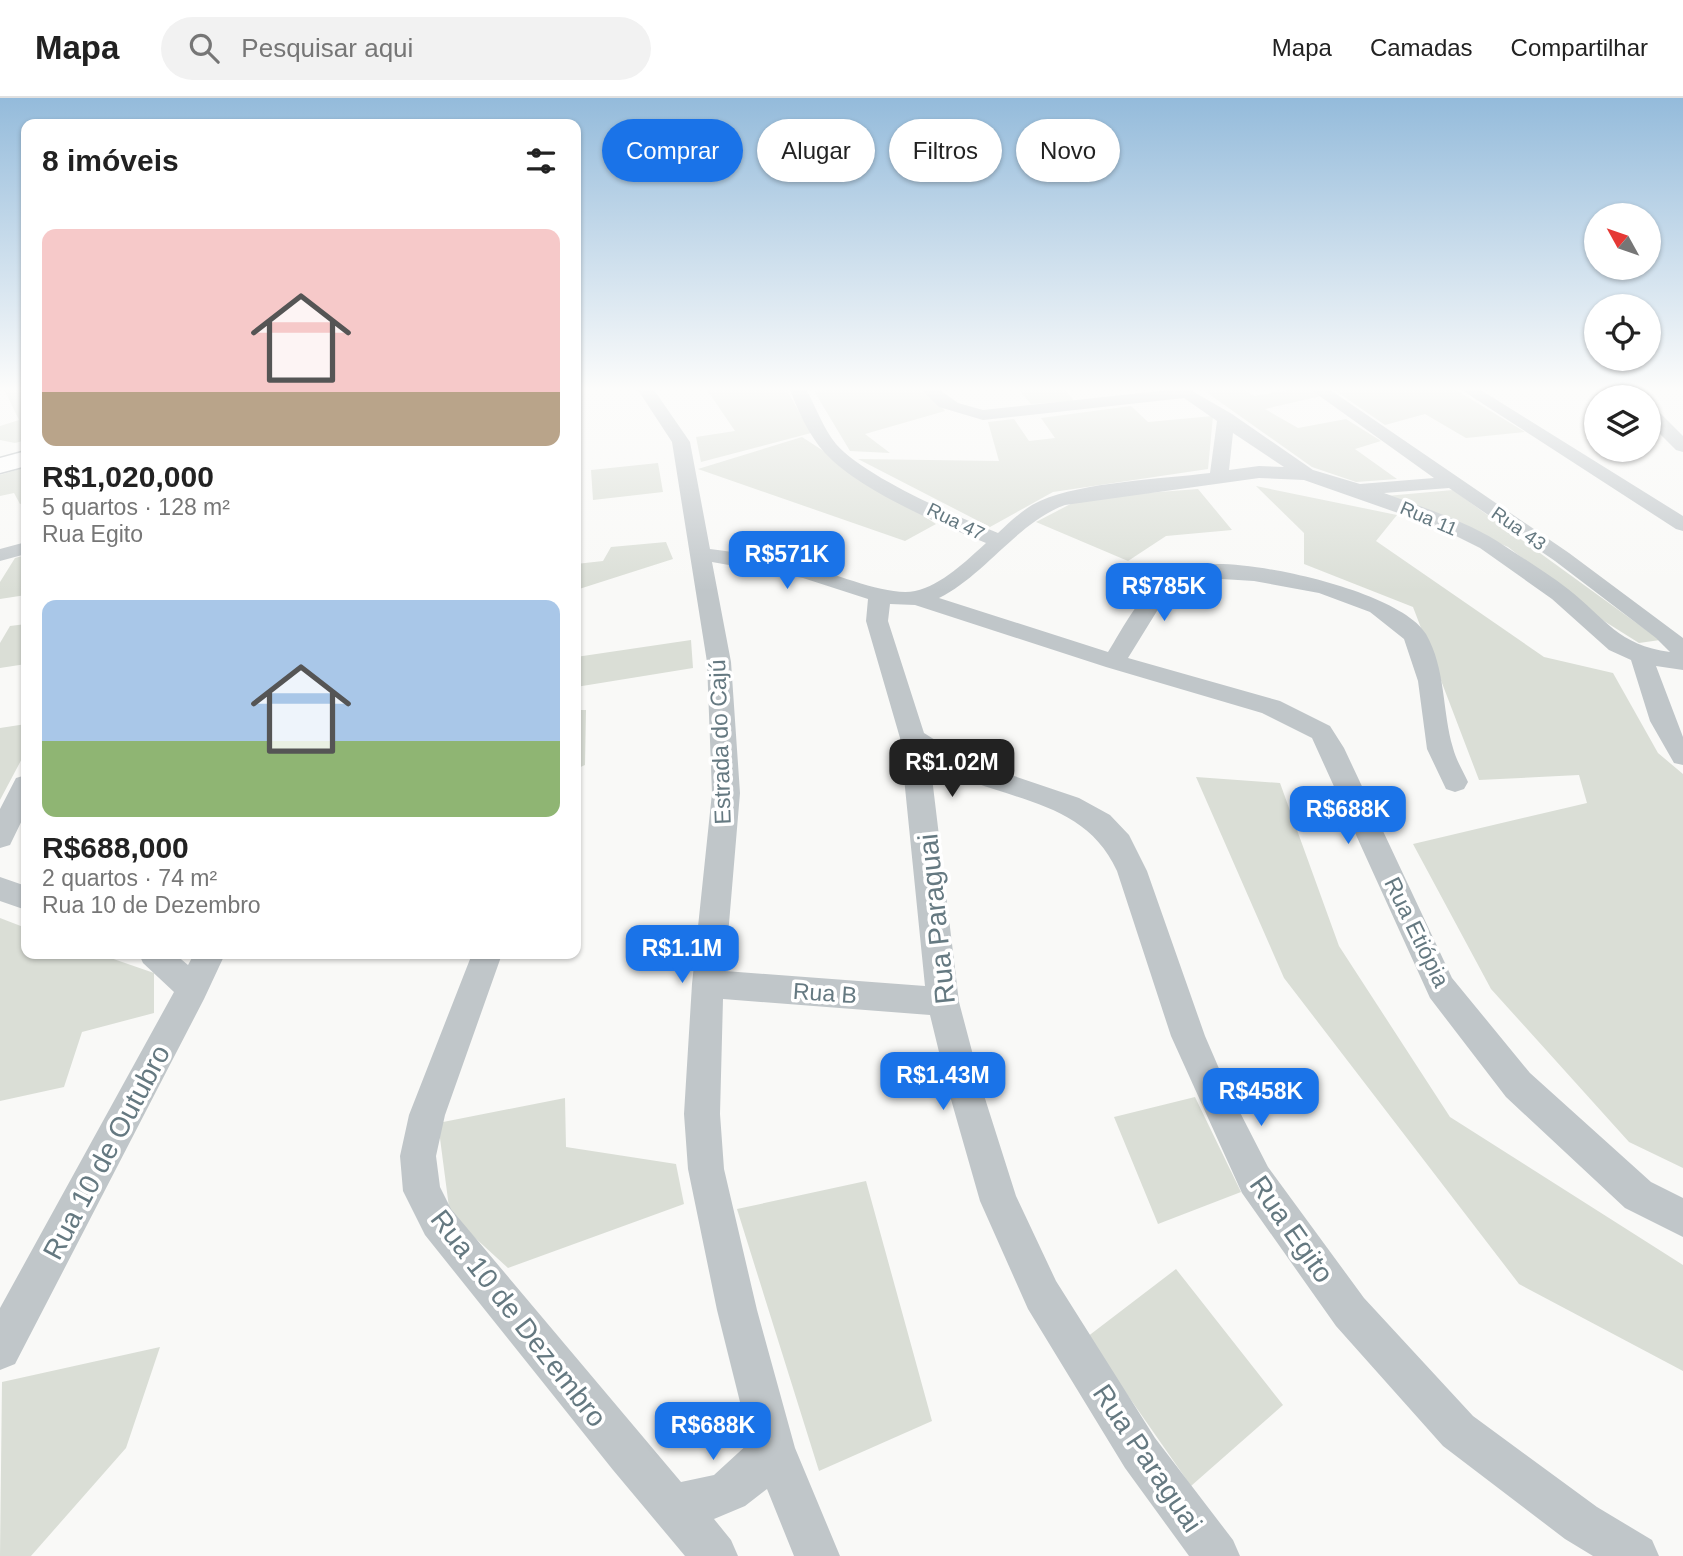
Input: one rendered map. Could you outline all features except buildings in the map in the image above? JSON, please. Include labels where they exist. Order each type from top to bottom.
[{"type":"main road","points":[[0,466],[21,460]]},
{"type":"street","name":"Estrada do Cajú","points":[[683,455],[719,662],[726,793],[708,984],[702,1114],[706,1169],[737,1310],[773,1450],[817,1556]]},
{"type":"street","name":"Rua 47","points":[[839,455],[877,481],[975,532],[999,541]]},
{"type":"street","points":[[1219,476],[1222,455]]},
{"type":"street","points":[[1279,455],[1306,474]]},
{"type":"street","name":"Rua 43","points":[[1413,455],[1562,557],[1664,633],[1683,652]]},
{"type":"street","points":[[1572,455],[1683,525]]},
{"type":"street","name":"Rua 11","points":[[916,598],[976,564],[1038,509],[1058,501],[1082,495],[1219,476],[1259,472],[1306,474],[1358,490],[1445,523],[1488,544],[1560,594],[1617,645],[1641,656],[1683,662]]},
{"type":"street","points":[[1358,490],[1452,482]]},
{"type":"street","points":[[0,555],[21,549]]},
{"type":"street","points":[[702,554],[746,560],[815,576],[879,596],[916,598]]},
{"type":"street","points":[[1114,662],[1148,607],[1172,582],[1204,571],[1254,575],[1324,587],[1378,607],[1415,636],[1430,681],[1440,749],[1455,782]]},
{"type":"street","name":"Rua Paraguai","points":[[879,596],[877,621],[912,738],[921,790],[943,1002],[965,1089],[999,1200],[1042,1295],[1140,1453],[1216,1556]]},
{"type":"street","name":"Rua Etiópia","points":[[916,598],[1114,662],[1270,707],[1321,732],[1331,748],[1441,988],[1518,1085],[1638,1195],[1683,1217]]},
{"type":"street","points":[[1641,656],[1662,718],[1676,748],[1683,756]]},
{"type":"street","name":"Rua Egito","points":[[912,738],[958,768],[1069,806],[1100,823],[1119,843],[1132,871],[1188,1036],[1215,1100],[1255,1180],[1350,1312],[1458,1431],[1581,1523],[1636,1556]]},
{"type":"street","points":[[921,790],[958,768]]},
{"type":"street","points":[[0,837],[21,795]]},
{"type":"street","points":[[0,890],[21,896]]},
{"type":"street","points":[[160,959],[193,989]]},
{"type":"street","name":"Rua 10 de Outubro","points":[[0,1349],[207,959]]},
{"type":"street","name":"Rua 10 de Dezembro","points":[[485,959],[427,1115],[418,1156],[422,1191],[438,1222],[715,1556]]},
{"type":"street","name":"Rua B","points":[[708,984],[943,1002]]},
{"type":"street","points":[[671,1506],[716,1499],[744,1482],[773,1450]]},
{"type":"shaded area","points":[[700,455],[727,455],[701,462]]},
{"type":"shaded area","points":[[743,455],[830,455],[936,524],[905,541],[698,469]]},
{"type":"shaded area","points":[[997,455],[1209,455],[1208,469],[1053,492],[990,527],[858,459],[999,461]]},
{"type":"shaded area","points":[[1295,455],[1363,455],[1397,479],[1356,482],[1312,467]]},
{"type":"shaded area","points":[[658,463],[663,492],[593,500],[591,470]]},
{"type":"shaded area","points":[[21,469],[21,504],[14,493],[0,496],[0,475]]},
{"type":"shaded area","points":[[1256,486],[1397,515],[1376,541],[1544,657],[1613,673],[1658,753],[1683,774],[1683,1168],[1629,1142],[1491,989],[1413,844],[1587,803],[1579,775],[1479,780],[1413,607],[1304,564],[1304,533]]},
{"type":"shaded area","points":[[1198,489],[1232,530],[1166,536],[1128,561],[1036,522],[1082,498]]},
{"type":"shaded area","points":[[1453,490],[1660,640],[1639,643],[1596,616],[1508,547],[1386,496]]},
{"type":"shaded area","points":[[666,542],[673,559],[581,588],[581,563],[603,561],[611,547]]},
{"type":"shaded area","points":[[21,556],[21,596],[0,599],[0,582],[15,558]]},
{"type":"shaded area","points":[[21,625],[21,665],[0,668],[0,643],[10,626]]},
{"type":"shaded area","points":[[691,640],[693,668],[581,686],[581,656]]},
{"type":"shaded area","points":[[581,710],[586,710],[585,765],[581,767]]},
{"type":"shaded area","points":[[21,725],[21,760],[0,800],[0,728]]},
{"type":"shaded area","points":[[1196,777],[1280,783],[1339,946],[1450,1117],[1683,1265],[1683,1371],[1519,1284],[1284,978]]},
{"type":"shaded area","points":[[0,918],[21,926],[21,959],[113,959],[154,973],[154,1013],[82,1032],[64,1087],[0,1101]]},
{"type":"shaded area","points":[[1195,1097],[1241,1192],[1158,1224],[1114,1117]]},
{"type":"shaded area","points":[[565,1098],[566,1147],[676,1164],[684,1204],[508,1268],[450,1215],[438,1123]]},
{"type":"shaded area","points":[[866,1181],[932,1421],[819,1471],[737,1209]]},
{"type":"shaded area","points":[[1176,1269],[1283,1405],[1191,1486],[1087,1337]]},
{"type":"shaded area","points":[[160,1347],[126,1448],[31,1556],[0,1556],[2,1382]]}]
